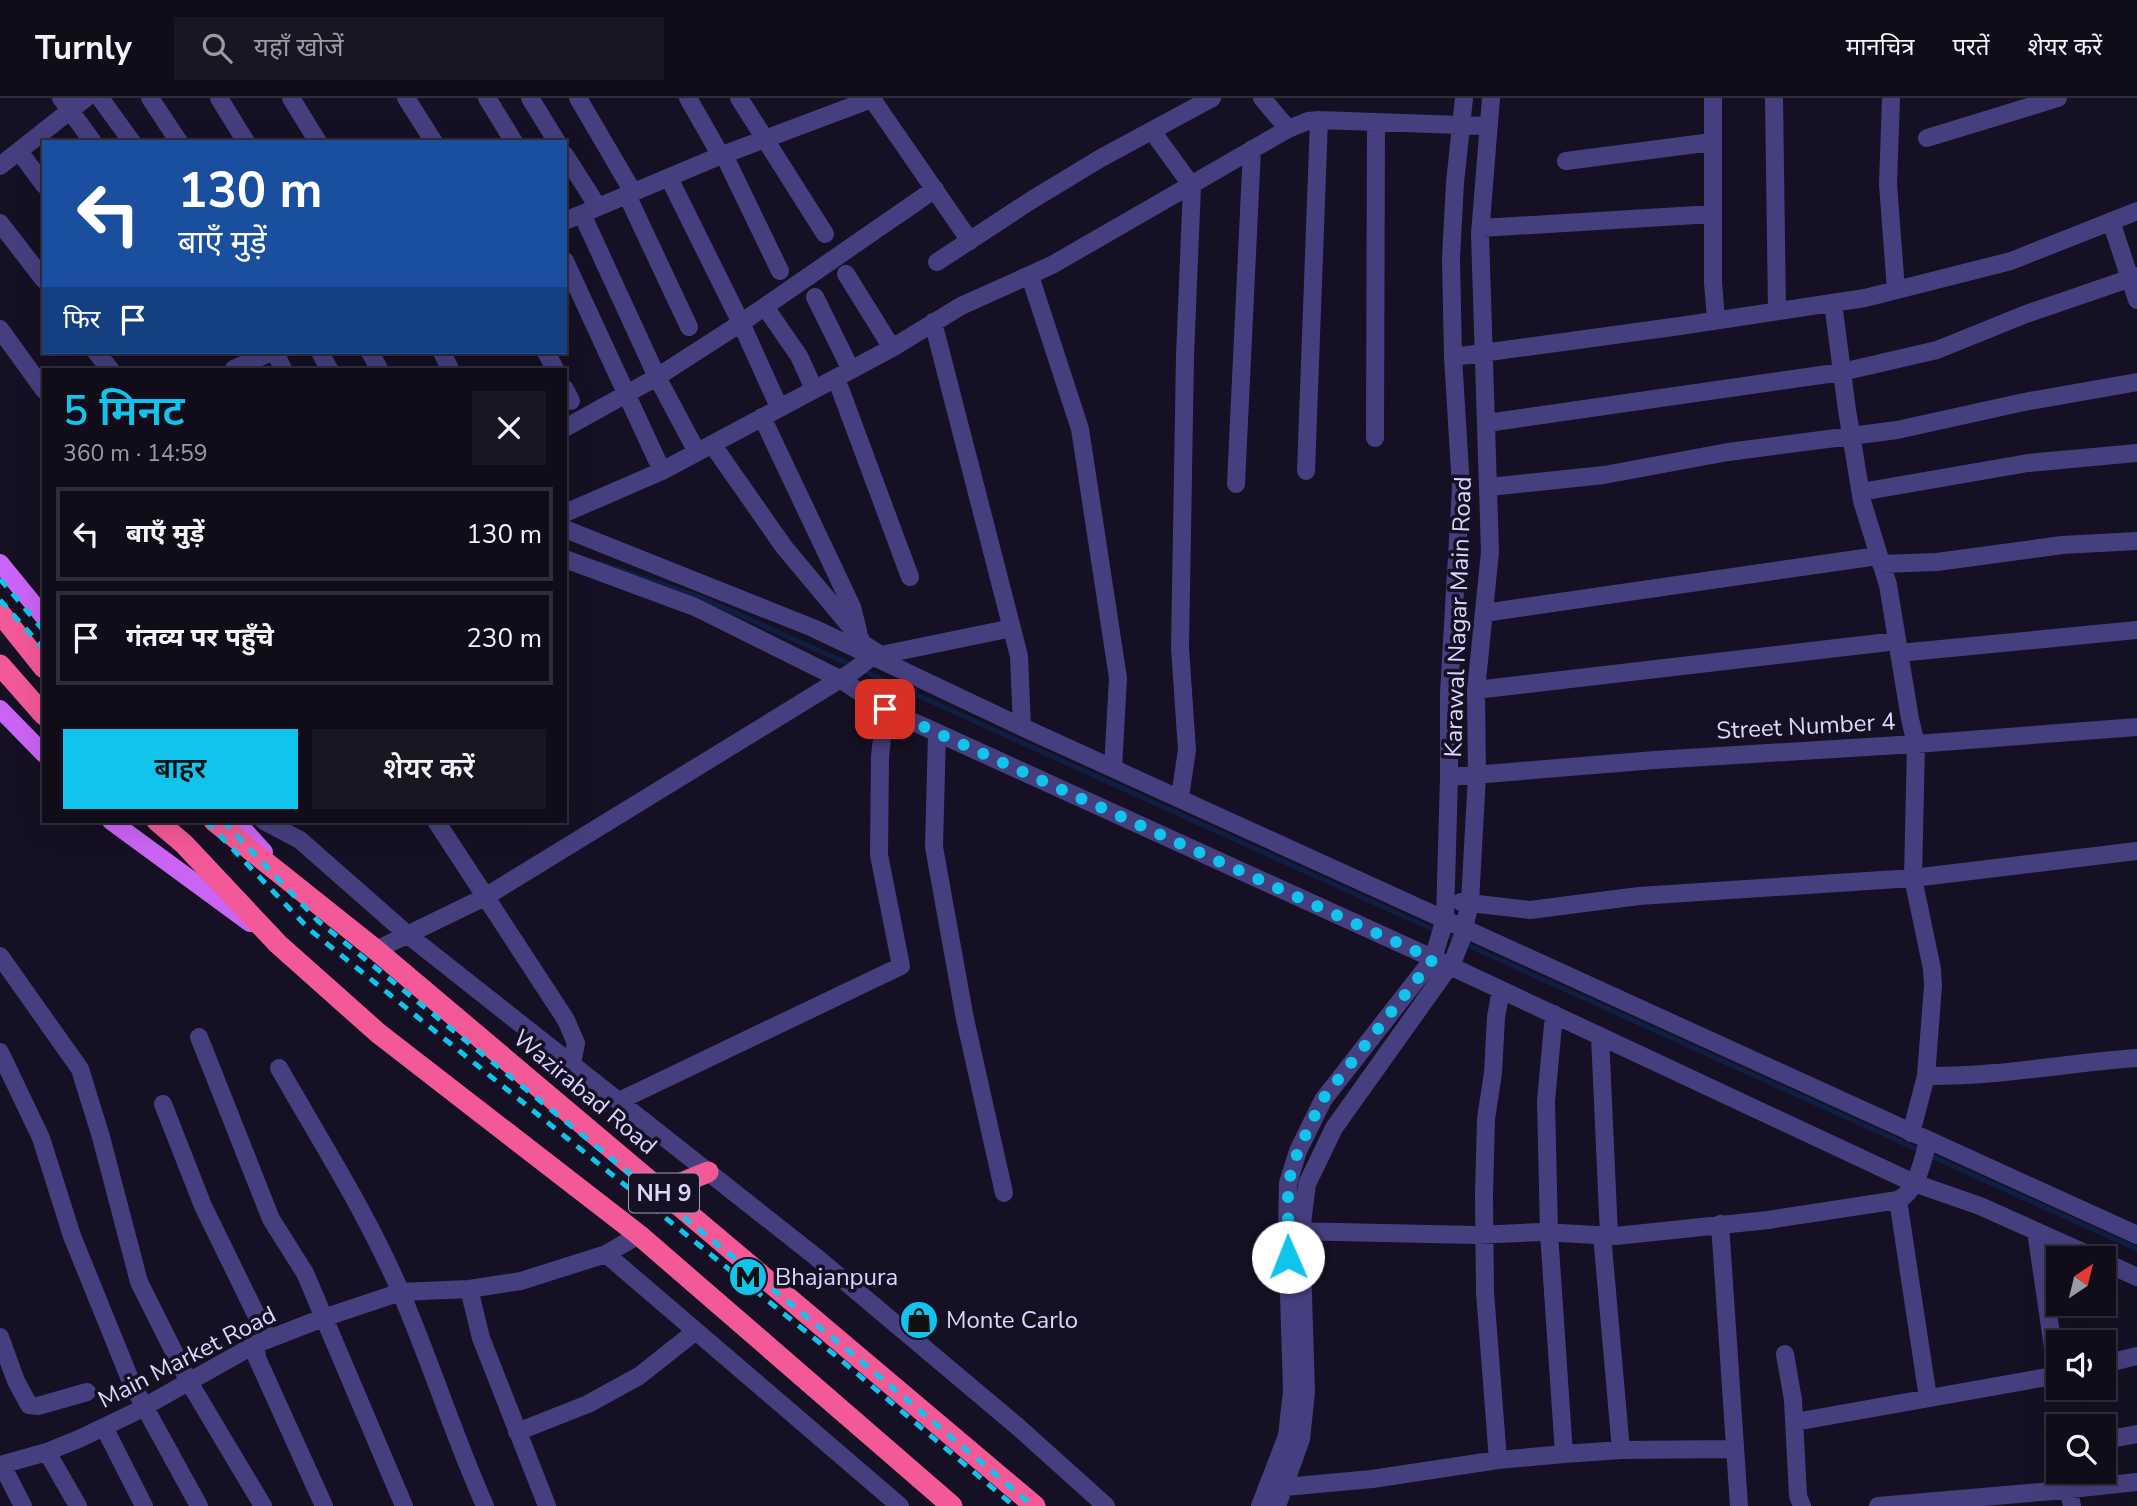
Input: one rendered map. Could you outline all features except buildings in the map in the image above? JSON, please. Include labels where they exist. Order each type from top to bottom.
[{"type":"highway","points":[[0,613],[42,666]]},
{"type":"highway","points":[[0,665],[42,713]]},
{"type":"highway","name":"NH 9","points":[[160,823],[184,844],[278,944],[378,1033],[639,1235],[952,1506]]},
{"type":"highway","name":"Wazirabad Road","points":[[217,823],[376,950],[1035,1506]]},
{"type":"highway","points":[[662,1191],[708,1172]]},
{"type":"main road","points":[[0,563],[42,615]]},
{"type":"main road","points":[[0,709],[42,752]]},
{"type":"main road","points":[[114,823],[278,944]]},
{"type":"main road","name":"Wazirabad Road","points":[[238,823],[292,882]]},
{"type":"street","points":[[0,166],[19,151],[65,104],[86,98]]},
{"type":"street","points":[[100,98],[131,140]]},
{"type":"street","points":[[149,98],[178,140]]},
{"type":"street","points":[[219,98],[245,140]]},
{"type":"street","points":[[290,98],[317,140]]},
{"type":"street","points":[[406,98],[433,140]]},
{"type":"street","points":[[487,98],[513,140]]},
{"type":"street","points":[[530,98],[556,140]]},
{"type":"street","points":[[578,98],[630,194],[689,327]]},
{"type":"street","points":[[688,98],[723,155],[780,271]]},
{"type":"street","points":[[739,98],[825,234]]},
{"type":"street","points":[[937,262],[1030,201],[1212,98]]},
{"type":"street","points":[[1262,98],[1288,129]]},
{"type":"street","name":"Karawal Nagar Main Road","points":[[1443,960],[1450,777],[1449,693],[1461,488],[1453,357],[1451,258],[1464,98]]},
{"type":"street","name":"Karawal Nagar Main Road","points":[[1443,960],[1463,932],[1470,902],[1477,775],[1476,690],[1490,552],[1481,228],[1491,98]]},
{"type":"street","points":[[1713,98],[1716,319]]},
{"type":"street","points":[[1774,98],[1777,311]]},
{"type":"street","points":[[1891,98],[1888,184],[1896,290]]},
{"type":"street","points":[[1927,138],[2058,98]]},
{"type":"street","points":[[567,220],[723,155],[868,100],[970,241]]},
{"type":"street","points":[[65,104],[92,140]]},
{"type":"street","points":[[1306,471],[1318,120]]},
{"type":"street","points":[[567,512],[662,471],[892,348],[961,306],[1030,276],[1288,129],[1318,120],[1488,126]]},
{"type":"street","points":[[1375,438],[1376,123]]},
{"type":"street","points":[[1152,131],[1192,186],[1185,356],[1180,648],[1187,750],[1180,797]]},
{"type":"street","points":[[1566,161],[1712,142]]},
{"type":"street","points":[[1236,484],[1252,149]]},
{"type":"street","points":[[19,151],[42,182]]},
{"type":"street","points":[[567,159],[657,377],[705,448],[860,638]]},
{"type":"street","points":[[669,178],[741,323],[779,407]]},
{"type":"street","points":[[567,427],[657,377],[741,323],[934,189]]},
{"type":"street","points":[[1453,357],[1833,303],[1896,290],[2011,261],[2137,211]]},
{"type":"street","points":[[1481,228],[1713,214]]},
{"type":"street","points":[[2111,221],[2134,278],[2137,300]]},
{"type":"street","points":[[0,223],[42,277]]},
{"type":"street","points":[[567,265],[662,471]]},
{"type":"street","points":[[846,274],[892,348]]},
{"type":"street","points":[[1030,276],[1080,429],[1118,678],[1113,768]]},
{"type":"street","points":[[1488,423],[1842,372],[1937,350],[2026,314],[2134,278]]},
{"type":"street","points":[[815,298],[910,577]]},
{"type":"street","points":[[1833,303],[1861,492],[1888,585],[1916,744],[1913,878],[1932,968],[1933,986],[1926,1076],[1911,1133]]},
{"type":"street","points":[[770,314],[799,356],[814,389]]},
{"type":"street","points":[[933,322],[1019,656],[1022,727]]},
{"type":"street","points":[[0,329],[42,387]]},
{"type":"street","points":[[98,354],[109,368]]},
{"type":"street","points":[[240,368],[269,354]]},
{"type":"street","points":[[1489,487],[1604,475],[1728,452],[1897,430],[2024,402],[2137,382]]},
{"type":"street","points":[[762,417],[852,607],[862,643],[874,657]]},
{"type":"street","points":[[1861,492],[2016,465],[2137,453]]},
{"type":"street","points":[[567,530],[813,628],[1022,727],[1445,917],[1463,932],[1911,1133],[1927,1144],[2137,1235]]},
{"type":"street","points":[[1484,612],[1879,560],[1937,562],[2062,545],[2137,541]]},
{"type":"street","points":[[567,560],[695,607],[846,675],[885,709],[1443,960],[1600,1036],[2069,1246]]},
{"type":"street","points":[[376,950],[485,897],[874,657],[1012,628]]},
{"type":"street","points":[[1476,690],[1898,647],[2137,630]]},
{"type":"street","points":[[619,1101],[901,966],[879,855],[880,757],[885,709]]},
{"type":"street","name":"Street Number 4","points":[[1450,777],[1654,760],[2137,727]]},
{"type":"street","points":[[937,733],[934,846],[965,1019],[1003,1193]]},
{"type":"street","points":[[271,823],[300,840],[408,935],[827,1266],[1017,1426],[1106,1506]]},
{"type":"street","points":[[437,823],[569,1026],[576,1043],[572,1064]]},
{"type":"street","points":[[1445,917],[1470,902],[1530,910],[1639,896],[1913,878],[2137,851]]},
{"type":"street","points":[[0,956],[80,1069],[139,1282],[189,1382],[263,1506]]},
{"type":"street","points":[[1277,1506],[1301,1439],[1306,1392],[1288,1183],[1311,1120],[1322,1100],[1443,960]]},
{"type":"street","points":[[1260,1506],[1287,1436],[1294,1231],[1307,1184],[1334,1128],[1443,960]]},
{"type":"street","points":[[1498,1460],[1485,1292],[1484,1234],[1486,1119],[1493,1073],[1496,1017],[1502,990]]},
{"type":"street","points":[[1554,1014],[1546,1101],[1549,1233],[1564,1454]]},
{"type":"street","points":[[1600,1036],[1606,1235],[1621,1450]]},
{"type":"street","points":[[199,1037],[271,1220],[305,1273],[404,1506]]},
{"type":"street","points":[[0,1052],[41,1138],[88,1278],[121,1360],[199,1506]]},
{"type":"street","points":[[1926,1076],[1986,1075],[2137,1058]]},
{"type":"street","points":[[279,1068],[362,1214],[401,1292],[463,1456],[485,1506]]},
{"type":"street","points":[[163,1104],[203,1206],[262,1342],[257,1358],[324,1506]]},
{"type":"street","points":[[1294,1231],[1606,1235],[1793,1217],[1905,1196],[1916,1176],[1927,1144]]},
{"type":"street","points":[[1898,1199],[1928,1398]]},
{"type":"street","points":[[1720,1224],[1739,1506]]},
{"type":"street","points":[[2036,1231],[2051,1330]]},
{"type":"street","name":"Main Market Road","points":[[1,1465],[47,1452],[104,1427],[262,1342],[323,1318],[401,1292],[468,1289],[521,1281],[606,1254],[639,1235]]},
{"type":"street","points":[[606,1254],[900,1506]]},
{"type":"street","points":[[2116,1267],[2137,1277]]},
{"type":"street","points":[[468,1289],[481,1338],[547,1506]]},
{"type":"street","points":[[517,1432],[588,1404],[639,1376],[696,1331]]},
{"type":"street","points":[[0,1337],[16,1381],[29,1405],[38,1406],[87,1392]]},
{"type":"street","points":[[1785,1354],[1795,1422],[1798,1496],[1802,1506]]},
{"type":"street","points":[[2116,1361],[2137,1356]]},
{"type":"street","points":[[1795,1422],[2046,1377]]},
{"type":"street","points":[[104,1427],[144,1506]]},
{"type":"street","points":[[2116,1438],[2137,1434]]},
{"type":"street","points":[[1285,1487],[1373,1479],[1498,1460],[1564,1454],[1621,1450],[1735,1449]]},
{"type":"street","points":[[47,1452],[78,1506]]},
{"type":"street","points":[[1,1465],[23,1506]]},
{"type":"street","points":[[1878,1506],[2071,1498],[2137,1482]]},
{"type":"waterway","points":[[600,563],[700,597],[853,666]]},
{"type":"waterway","points":[[862,670],[1921,1151]]},
{"type":"waterway","points":[[1929,1155],[2137,1249]]},
{"type":"railway","points":[[0,579],[42,629]]},
{"type":"railway","points":[[0,600],[42,647]]},
{"type":"railway","points":[[208,823],[310,930],[841,1360],[1014,1506]]},
{"type":"railway","points":[[225,823],[318,921],[849,1351],[1033,1506]]},
{"type":"place","name":"Bhajanpura","points":[[748,1277]]},
{"type":"place","name":"Monte Carlo","points":[[919,1320]]},
{"type":"route","points":[[885,709],[1433,959],[1322,1100],[1311,1120],[1288,1183],[1288,1257]]}]
